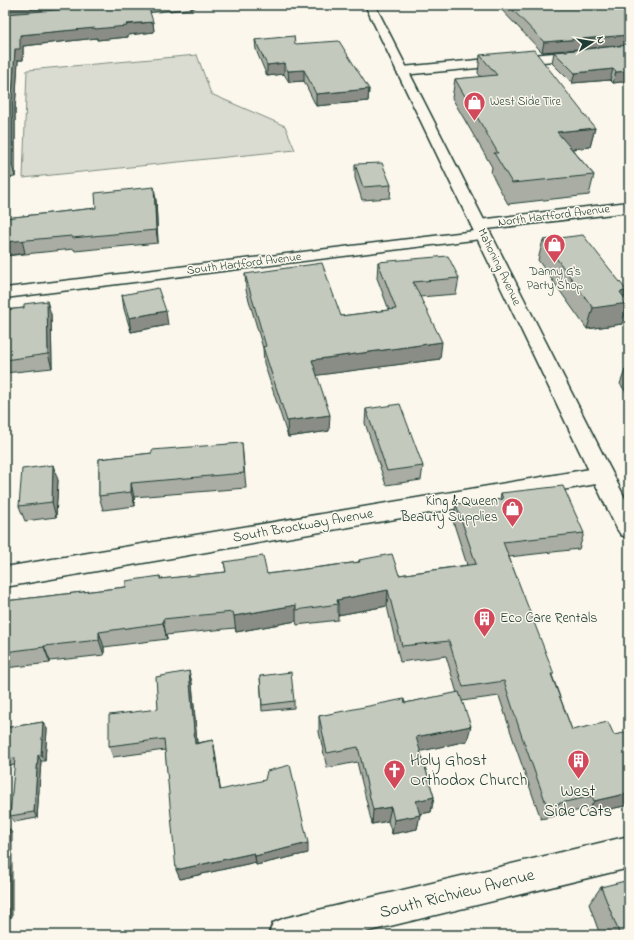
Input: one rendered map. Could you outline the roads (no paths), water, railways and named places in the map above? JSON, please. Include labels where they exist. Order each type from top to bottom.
[{"type":"street","points":[[109,12],[192,5]]},
{"type":"street","name":"Mahoning Avenue","points":[[370,5],[627,523]]},
{"type":"street","points":[[402,71],[629,50]]},
{"type":"street","name":"North Hartford Avenue","points":[[481,230],[629,207]]},
{"type":"street","name":"South Hartford Avenue","points":[[5,293],[481,230]]},
{"type":"street","name":"South Brockway Avenue","points":[[5,577],[602,475]]},
{"type":"street","name":"South Richview Avenue","points":[[285,935],[629,852]]},
{"type":"place","name":"West Side Tire","points":[[475,122]]},
{"type":"place","name":"Danny G's Party Shop","points":[[555,264]]},
{"type":"place","name":"King & Queen Beauty Supplies","points":[[513,528]]},
{"type":"place","name":"Eco Care Rentals","points":[[485,638]]},
{"type":"place","name":"West Side Cats","points":[[578,780]]},
{"type":"place","name":"Holy Ghost Orthodox Church","points":[[394,790]]}]
